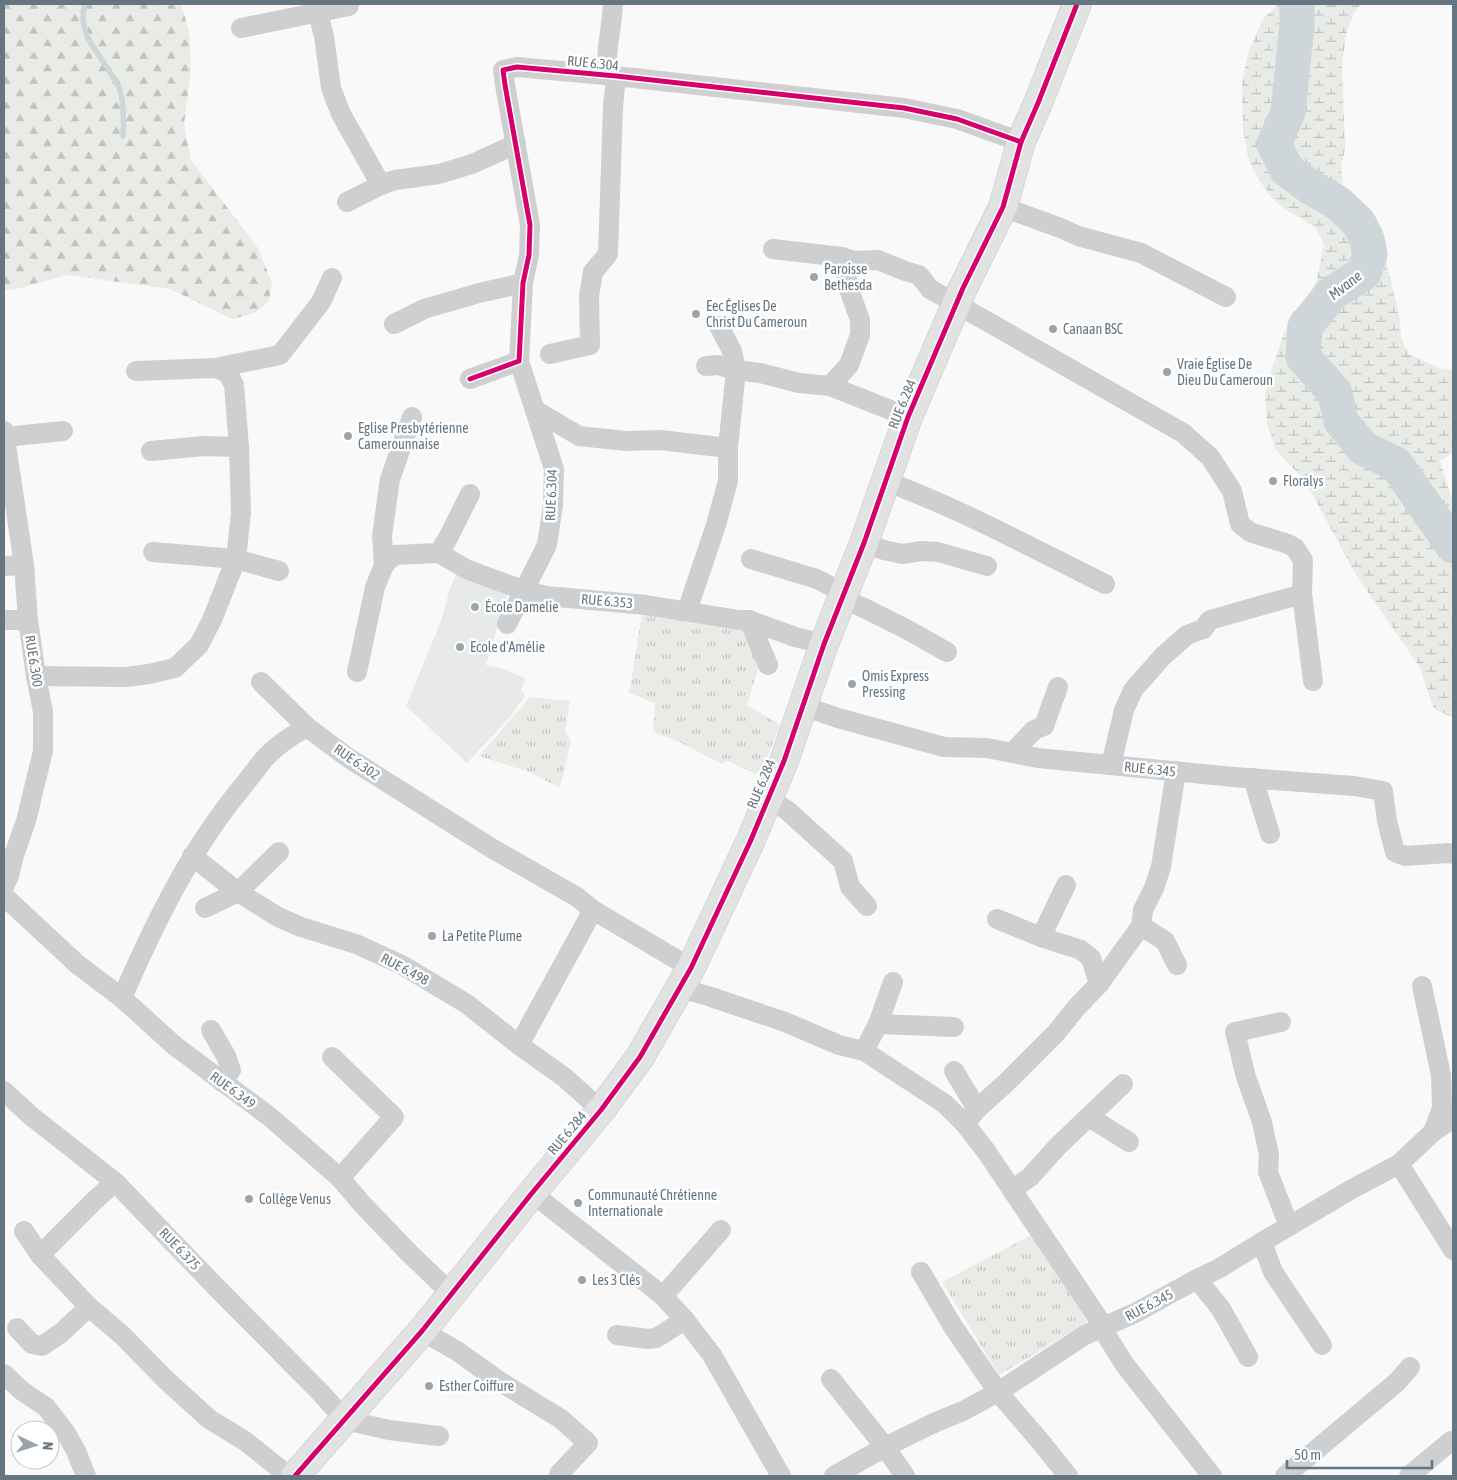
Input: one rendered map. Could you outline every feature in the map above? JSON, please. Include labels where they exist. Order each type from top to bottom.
[{"type":"street","points":[[550,354],[590,345],[589,296],[593,272],[608,254],[612,108],[611,76],[606,61],[613,4]]},
{"type":"street","name":"RUE 6.284","points":[[295,1476],[422,1331],[601,1110],[640,1058],[686,978],[750,842],[784,761],[824,644],[864,543],[908,417],[963,288],[1003,207],[1021,142],[1077,4]]},
{"type":"street","points":[[241,28],[353,5]]},
{"type":"street","points":[[318,13],[324,36],[331,88],[349,128],[381,185]]},
{"type":"street","name":"RUE 6.304","points":[[506,624],[525,591],[547,545],[553,505],[554,469],[520,361],[523,283],[529,255],[530,225],[503,70],[517,67],[904,108],[957,119],[1021,142]]},
{"type":"street","points":[[347,202],[381,185],[396,180],[439,174],[472,164],[516,144]]},
{"type":"street","points":[[1003,207],[1062,228],[1078,236],[1141,253],[1226,297]]},
{"type":"street","points":[[773,249],[854,261],[878,260],[919,276],[930,288],[1183,433],[1210,457],[1232,491],[1240,524],[1250,532],[1288,544],[1295,548],[1303,560],[1302,594],[1314,681]]},
{"type":"street","points":[[830,386],[849,365],[860,335],[860,320],[850,292],[842,258]]},
{"type":"street","points":[[136,372],[215,368],[280,355],[321,302],[332,278]]},
{"type":"street","points":[[394,324],[424,310],[479,293],[523,283]]},
{"type":"street","points":[[687,611],[716,525],[728,481],[728,448],[736,370],[732,351],[719,326]]},
{"type":"street","points":[[470,379],[520,361]]},
{"type":"street","points":[[706,366],[718,365],[798,383],[830,386],[908,417]]},
{"type":"street","points":[[36,676],[126,677],[149,674],[174,668],[199,645],[212,620],[236,559],[242,512],[234,386],[228,373],[215,368]]},
{"type":"street","points":[[535,410],[579,436],[626,441],[660,440],[728,448]]},
{"type":"street","points":[[357,672],[375,587],[389,560],[382,536],[390,479],[412,417]]},
{"type":"street","points":[[4,434],[63,431]]},
{"type":"street","name":"RUE 6.300","points":[[4,434],[24,565],[28,620],[43,712],[43,751],[26,821],[9,876],[4,886]]},
{"type":"street","points":[[151,451],[204,446],[239,447]]},
{"type":"street","points":[[885,481],[991,527],[1105,584]]},
{"type":"street","points":[[389,560],[439,553],[470,494]]},
{"type":"street","points":[[864,543],[902,554],[922,551],[938,552],[987,566]]},
{"type":"street","points":[[153,552],[236,559],[279,571]]},
{"type":"street","name":"RUE 6.353","points":[[439,553],[466,569],[525,591],[546,596],[617,602],[749,620],[795,637],[824,644]]},
{"type":"street","points":[[751,559],[817,579],[836,589],[842,599],[898,624],[947,652]]},
{"type":"street","points":[[4,566],[24,565]]},
{"type":"street","points":[[1111,765],[1124,710],[1133,690],[1163,656],[1187,635],[1203,629],[1210,620],[1302,594]]},
{"type":"street","points":[[4,620],[28,620]]},
{"type":"street","points":[[749,620],[768,665]]},
{"type":"street","name":"RUE 6.302","points":[[261,682],[307,727],[347,757],[493,848],[577,897],[708,996],[777,1019],[839,1045],[864,1052],[945,1104],[971,1116]]},
{"type":"street","points":[[1012,753],[1034,730],[1044,726],[1058,687]]},
{"type":"street","name":"RUE 6.345","points":[[803,706],[838,718],[944,747],[987,748],[1038,758],[1354,786],[1383,791],[1387,821],[1395,852],[1405,856],[1453,854]]},
{"type":"street","points":[[122,998],[170,895],[192,856],[225,808],[266,758],[295,733],[307,727]]},
{"type":"street","points":[[971,1116],[1056,1032],[1099,984],[1141,926],[1143,910],[1154,888],[1161,867],[1176,771]]},
{"type":"street","points":[[1253,778],[1270,834]]},
{"type":"street","points":[[767,798],[788,811],[843,861],[850,887],[867,906]]},
{"type":"street","points":[[205,908],[238,892],[279,852]]},
{"type":"street","name":"RUE 6.498","points":[[192,856],[238,892],[278,917],[356,944],[402,965],[467,1004],[519,1046],[564,1077],[601,1110]]},
{"type":"street","points":[[1041,937],[1066,885]]},
{"type":"street","name":"RUE 6.349","points":[[4,896],[76,964],[122,998],[175,1046],[270,1117],[340,1178],[410,1254],[452,1294]]},
{"type":"street","points":[[519,1046],[592,910]]},
{"type":"street","points":[[998,919],[1041,937],[1081,950],[1091,958],[1099,984]]},
{"type":"street","points":[[1141,926],[1166,940],[1177,965]]},
{"type":"street","points":[[864,1052],[878,1024],[893,982]]},
{"type":"street","points":[[1422,986],[1441,1075],[1442,1108],[1433,1132]]},
{"type":"street","points":[[1281,1022],[1235,1032],[1246,1077],[1262,1122],[1269,1156],[1268,1172],[1289,1226]]},
{"type":"street","points":[[878,1024],[954,1027]]},
{"type":"street","points":[[211,1030],[226,1056],[230,1070],[222,1082]]},
{"type":"street","points":[[332,1057],[394,1117],[340,1178]]},
{"type":"street","points":[[954,1071],[986,1151],[1042,1232],[1104,1327],[1108,1338],[1126,1365],[1212,1476]]},
{"type":"street","points":[[1012,1190],[1030,1177],[1058,1146],[1123,1084]]},
{"type":"street","name":"RUE 6.375","points":[[4,1091],[31,1116],[115,1182],[345,1420]]},
{"type":"street","points":[[1089,1117],[1129,1142]]},
{"type":"street","name":"RUE 6.345","points":[[834,1476],[885,1447],[963,1411],[998,1392],[1085,1336],[1135,1313],[1218,1269],[1352,1189],[1399,1164],[1433,1132],[1453,1118]]},
{"type":"street","points":[[1399,1164],[1453,1250]]},
{"type":"street","points":[[40,1255],[115,1182]]},
{"type":"street","points":[[532,1193],[663,1296],[685,1320],[712,1355],[781,1476]]},
{"type":"street","points":[[663,1296],[721,1230]]},
{"type":"street","points":[[24,1231],[40,1255],[89,1307],[122,1334],[165,1379],[209,1418],[245,1441],[280,1469],[285,1476]]},
{"type":"street","points":[[1262,1242],[1273,1272],[1322,1345]]},
{"type":"street","points":[[921,1272],[952,1325],[998,1392],[1068,1476]]},
{"type":"street","points":[[1197,1279],[1220,1309],[1248,1357]]},
{"type":"street","points":[[16,1328],[32,1344],[42,1346],[61,1333],[89,1307]]},
{"type":"street","points":[[617,1335],[648,1339],[656,1338],[685,1320]]},
{"type":"street","points":[[422,1331],[457,1351],[499,1381],[561,1419],[593,1447],[559,1474]]},
{"type":"street","points":[[1285,1476],[1398,1382],[1410,1367]]},
{"type":"street","points":[[4,1374],[22,1391],[46,1407],[66,1433],[86,1476]]},
{"type":"street","points":[[831,1379],[885,1447],[905,1476]]},
{"type":"street","points":[[345,1420],[389,1430],[439,1436]]},
{"type":"street","points":[[1409,1476],[1451,1441]]},
{"type":"shaded area","name":"Ecole d'Amélie","points":[[460,566],[511,582],[486,665],[504,669],[525,678],[521,691],[525,696],[510,717],[467,763],[406,706],[441,621],[450,588]]},
{"type":"green space","points":[[4,4],[181,4],[189,31],[191,68],[184,125],[191,160],[258,248],[272,283],[269,301],[255,313],[232,319],[170,289],[67,275],[16,289],[4,290]]},
{"type":"green space","points":[[1279,4],[1361,4],[1354,13],[1347,30],[1342,65],[1345,150],[1341,166],[1343,186],[1381,238],[1400,320],[1401,338],[1409,354],[1442,369],[1453,370],[1453,452],[1440,461],[1453,503],[1453,718],[1434,709],[1419,666],[1356,575],[1305,481],[1276,450],[1267,423],[1265,395],[1269,377],[1290,316],[1308,297],[1317,280],[1324,244],[1316,228],[1283,208],[1270,196],[1255,173],[1248,157],[1243,129],[1242,81],[1248,53],[1263,19]]},
{"type":"green space","points":[[642,614],[743,627],[766,643],[747,705],[780,725],[760,776],[728,761],[722,764],[677,741],[653,732],[655,703],[629,693]]},
{"type":"green space","points":[[530,697],[570,701],[565,731],[571,741],[560,788],[529,772],[479,756]]},
{"type":"green space","points":[[1035,1233],[1088,1322],[999,1375],[942,1282]]},
{"type":"waterway","points":[[85,4],[83,14],[86,34],[120,90],[123,136]]},
{"type":"waterway","name":"Mvane","points":[[1297,4],[1297,25],[1288,112],[1274,144],[1287,170],[1310,187],[1338,203],[1359,223],[1367,239],[1370,254],[1364,273],[1331,294],[1305,327],[1303,357],[1335,393],[1341,421],[1363,448],[1396,464],[1453,546]]},
{"type":"cycle path","points":[[295,1476],[422,1331],[601,1110],[640,1057],[691,968],[750,842],[784,761],[824,644],[864,543],[908,417],[963,288],[1003,207],[1021,142],[1077,4]]},
{"type":"cycle path","points":[[470,379],[519,361],[523,283],[529,255],[530,225],[503,70],[517,67],[616,76],[904,108],[957,119],[1021,142]]},
{"type":"place","name":"Paroisse Bethesda","points":[[814,277]]},
{"type":"place","name":"Eec Églises De Christ Du Cameroun","points":[[696,314]]},
{"type":"place","name":"Canaan BSC","points":[[1053,329]]},
{"type":"place","name":"Vraie Église De Dieu Du Cameroun","points":[[1167,372]]},
{"type":"place","name":"Eglise Presbytérienne Camerounnaise","points":[[348,436]]},
{"type":"place","name":"Floralys","points":[[1273,481]]},
{"type":"place","name":"École Damelie","points":[[475,607]]},
{"type":"place","name":"Ecole d'Amélie","points":[[460,647]]},
{"type":"place","name":"Omis Express Pressing","points":[[852,684]]},
{"type":"place","name":"La Petite Plume","points":[[432,936]]},
{"type":"place","name":"Collège Venus","points":[[249,1199]]},
{"type":"place","name":"Communauté Chrétienne Internationale","points":[[578,1203]]},
{"type":"place","name":"Les 3 Clés","points":[[582,1280]]},
{"type":"place","name":"Esther Coiffure","points":[[429,1386]]}]
